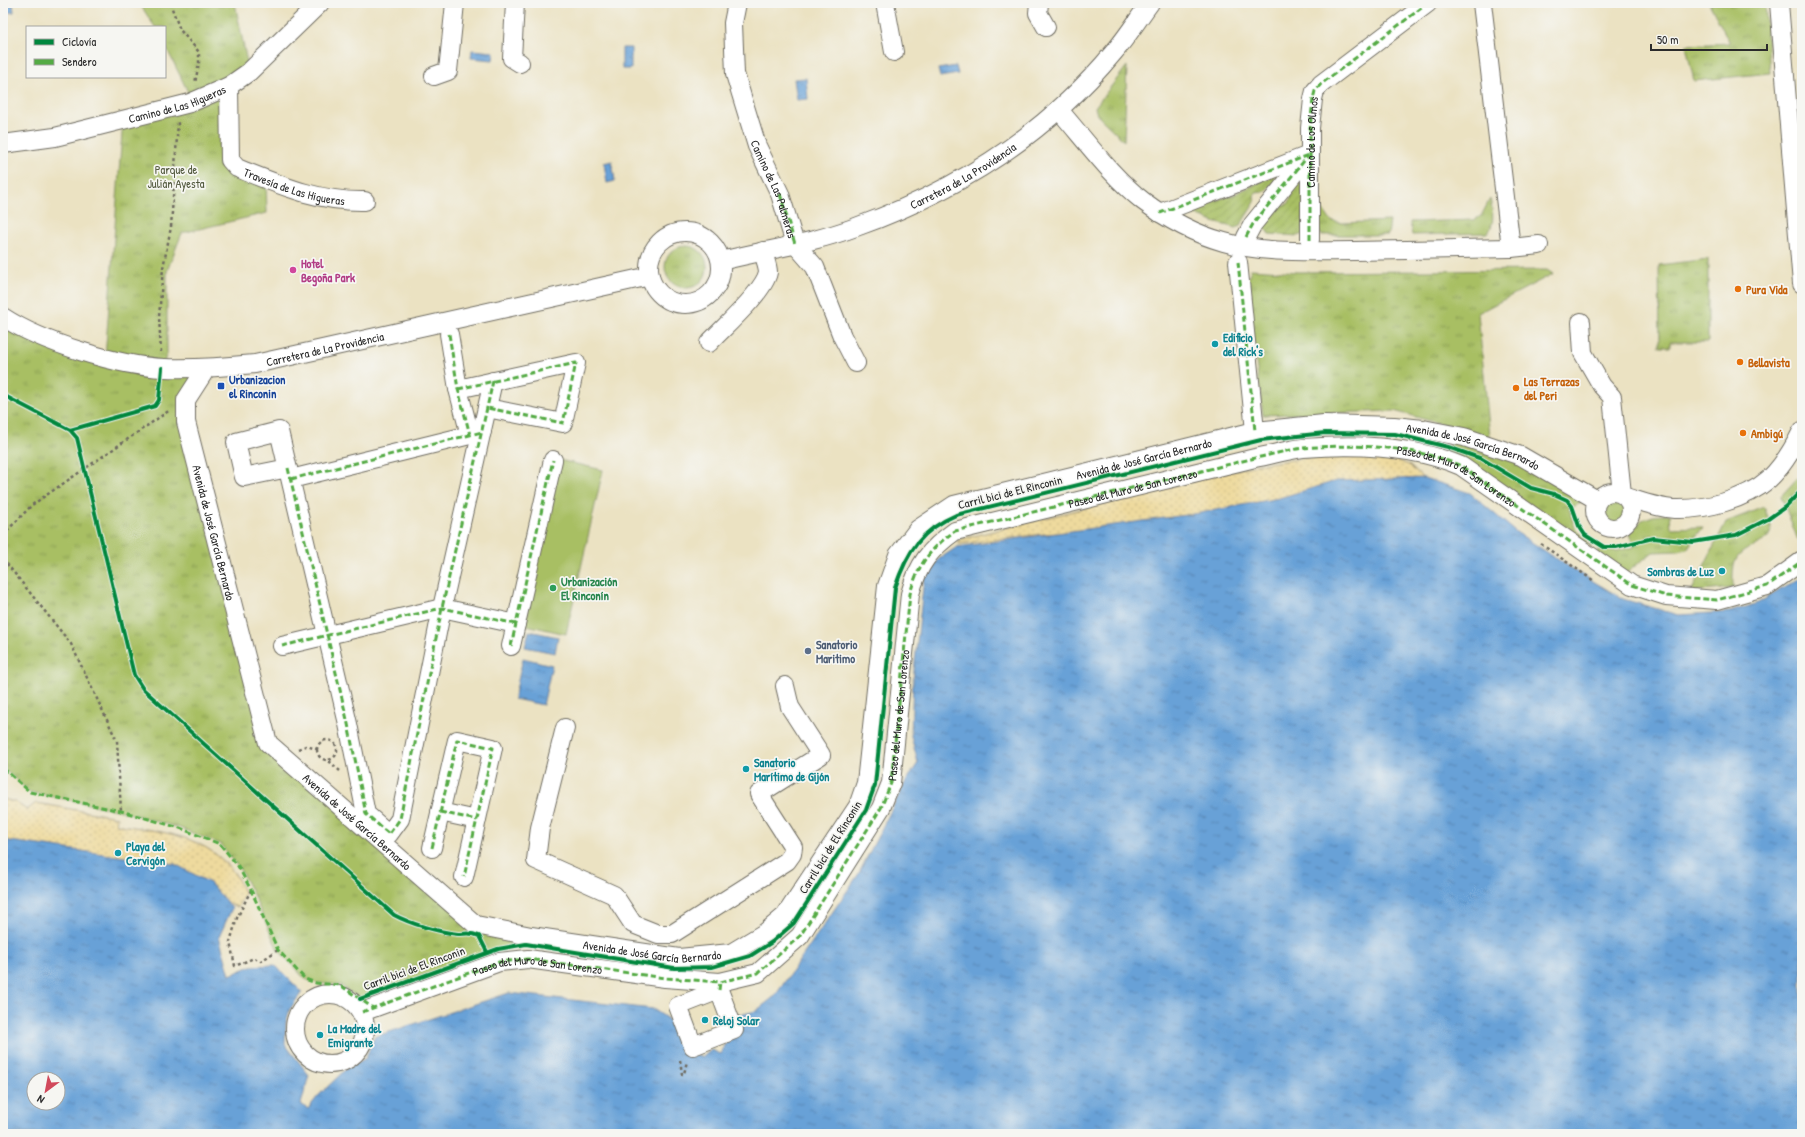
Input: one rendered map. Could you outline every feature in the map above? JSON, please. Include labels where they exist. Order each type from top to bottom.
[{"type":"street","name":"Camino de Las Higueras","points":[[3,144],[55,137],[190,103],[229,86],[249,72],[266,57],[320,3]]},
{"type":"street","points":[[434,76],[448,71],[455,3]]},
{"type":"street","points":[[515,3],[512,58],[520,63]]},
{"type":"street","name":"Camino de Las Palmeras","points":[[737,3],[733,23],[735,74],[757,146],[780,194],[795,244],[815,267],[842,336],[856,362]]},
{"type":"street","points":[[885,3],[894,52]]},
{"type":"street","points":[[1039,3],[1038,14],[1046,28]]},
{"type":"street","name":"Carretera de La Providencia","points":[[721,261],[795,244],[855,227],[915,204],[973,174],[1032,133],[1059,110],[1115,51],[1150,3]]},
{"type":"street","name":"Camino de Los Olmos","points":[[1310,240],[1309,155],[1311,108],[1315,91],[1428,3]]},
{"type":"street","points":[[1482,3],[1512,248]]},
{"type":"street","points":[[1778,3],[1802,284]]},
{"type":"street","name":"Travesía de Las Higueras","points":[[229,86],[230,160],[237,168],[305,194],[346,201],[365,201]]},
{"type":"street","points":[[1059,110],[1127,187],[1160,213],[1186,228],[1210,238],[1242,247],[1316,251],[1512,248],[1539,245]]},
{"type":"street","points":[[1160,213],[1309,155]]},
{"type":"street","points":[[1246,237],[1253,224],[1309,155]]},
{"type":"street","points":[[678,233],[692,233],[706,238],[716,249],[721,261],[718,279],[711,292],[699,301],[692,303],[679,304],[670,302],[658,292],[650,276],[650,263],[655,249],[665,239],[678,233]]},
{"type":"street","points":[[709,343],[744,307],[761,285],[768,272],[763,251]]},
{"type":"street","points":[[1238,262],[1255,431]]},
{"type":"street","name":"Carretera de La Providencia","points":[[3,317],[52,341],[105,358],[162,368],[206,369],[255,364],[650,276]]},
{"type":"street","points":[[1581,322],[1583,353],[1602,386],[1612,397],[1624,496],[1631,507],[1631,513],[1626,524]]},
{"type":"street","points":[[449,334],[458,389],[476,433]]},
{"type":"street","points":[[458,389],[493,380],[576,363],[563,423],[487,408]]},
{"type":"street","points":[[186,400],[206,369]]},
{"type":"street","points":[[476,433],[289,473],[327,635],[366,814],[389,834],[400,819],[476,433],[487,408],[493,380]]},
{"type":"street","name":"Avenida de José García Bernardo","points":[[186,400],[186,422],[268,743],[476,925],[531,936],[679,958],[731,953],[766,932],[785,916],[858,806],[866,783],[887,586],[898,555],[918,529],[954,505],[1255,431],[1324,424],[1394,426],[1423,429],[1464,437],[1521,456],[1597,500]]},
{"type":"street","points":[[1672,509],[1611,492],[1606,493],[1597,500],[1594,512],[1599,523],[1615,529],[1645,516],[1672,509],[1689,509],[1736,498],[1753,490],[1769,479],[1782,464],[1802,431]]},
{"type":"street","name":"Paseo del Muro de San Lorenzo","points":[[362,1012],[498,962],[528,959],[719,986],[758,973],[800,936],[881,808],[891,784],[910,594],[916,574],[936,544],[955,531],[1255,458],[1302,448],[1374,446],[1439,457],[1461,466],[1632,585],[1666,596],[1717,600],[1767,586],[1802,561]]},
{"type":"street","points":[[511,646],[553,460]]},
{"type":"street","points":[[282,646],[442,608],[516,624]]},
{"type":"street","points":[[565,728],[540,828],[536,860],[614,895],[633,924],[658,934],[672,934],[787,861],[792,854],[793,848],[759,794],[820,755],[790,706],[785,686]]},
{"type":"street","points":[[432,848],[457,740],[493,748],[464,877]]},
{"type":"street","points":[[440,812],[477,820]]},
{"type":"path","points":[[162,368],[159,317],[163,268],[171,227],[179,117],[190,103],[200,63],[199,52],[180,30],[170,3]]},
{"type":"path","points":[[3,535],[32,505],[186,400]]},
{"type":"path","points":[[83,464],[87,478]]},
{"type":"path","points":[[1541,544],[1594,581]]},
{"type":"path","points":[[3,559],[71,644],[117,742],[121,811]]},
{"type":"path","points":[[325,740],[333,742],[337,748],[336,756],[329,761],[322,759],[317,753],[318,745],[325,740]]},
{"type":"path","points":[[251,890],[237,918],[230,942],[236,966],[254,958],[261,961],[278,950]]},
{"type":"path","points":[[680,1060],[682,1074],[684,1074],[687,1058]]},
{"type":"green space","name":"Parque de Julián Ayesta","points":[[139,3],[235,3],[249,72],[229,86],[230,160],[266,180],[267,213],[182,233],[167,271],[167,353],[162,368],[206,369],[186,400],[268,743],[476,925],[526,944],[498,949],[360,999],[340,985],[316,983],[305,979],[278,950],[251,890],[238,866],[220,844],[180,828],[121,811],[30,792],[3,768],[3,317],[105,358],[123,120],[189,94],[166,47],[166,26],[154,26]]},
{"type":"green space","points":[[1709,3],[1765,3],[1770,73],[1694,81],[1686,45],[1730,43]]},
{"type":"green space","points":[[1127,66],[1124,141],[1097,115],[1095,107]]},
{"type":"green space","points":[[1274,175],[1275,181],[1264,192],[1256,193],[1254,196],[1255,202],[1240,226],[1236,228],[1213,222],[1189,212],[1187,209],[1233,195]]},
{"type":"green space","points":[[1302,181],[1304,234],[1298,236],[1269,234],[1264,227],[1265,221],[1280,204],[1285,205],[1289,203],[1291,197],[1289,193]]},
{"type":"green space","points":[[1490,199],[1493,212],[1492,225],[1488,233],[1412,235],[1410,222],[1474,220],[1481,216]]},
{"type":"green space","points":[[1319,204],[1331,221],[1342,223],[1390,221],[1388,235],[1321,235],[1318,230]]},
{"type":"green space","points":[[686,246],[701,252],[707,267],[701,282],[686,288],[671,282],[665,267],[671,252]]},
{"type":"green space","points":[[1708,259],[1708,342],[1670,342],[1670,347],[1660,347],[1659,265]]},
{"type":"green space","points":[[1251,269],[1298,272],[1547,270],[1553,274],[1478,313],[1490,437],[1394,411],[1263,415],[1246,286]]},
{"type":"green space","points":[[1451,440],[1526,465],[1578,497],[1581,503],[1569,508],[1575,528],[1592,547],[1445,453]]},
{"type":"green space","points":[[559,460],[603,470],[566,634],[522,624]]},
{"type":"green space","points":[[1802,473],[1802,547],[1801,548],[1781,496]]},
{"type":"green space","points":[[1617,493],[1626,498],[1630,504],[1630,518],[1626,524],[1617,529],[1609,529],[1600,524],[1596,518],[1595,507],[1600,498],[1606,494]]},
{"type":"green space","points":[[1764,507],[1771,525],[1770,534],[1762,542],[1745,551],[1736,560],[1733,570],[1733,588],[1691,592],[1726,522]]},
{"type":"green space","points":[[1670,514],[1671,528],[1703,527],[1687,549],[1679,551],[1653,552],[1625,574],[1597,555],[1598,550],[1617,551],[1634,547],[1629,534],[1642,520],[1653,516]]},
{"type":"sand","points":[[1381,454],[1409,465],[1428,483],[1152,528],[1042,534],[959,544],[958,540],[1260,464],[1307,458]]},
{"type":"sand","name":"Playa del Cervigón","points":[[3,799],[15,802],[27,810],[36,803],[117,817],[116,824],[163,832],[193,841],[219,857],[233,871],[245,893],[238,907],[229,904],[202,884],[3,852]]},
{"type":"water","points":[[13,4],[14,12],[3,13],[3,5]]},
{"type":"water","points":[[622,48],[631,48],[631,69],[622,69]]},
{"type":"water","points":[[472,50],[494,52],[493,60],[471,58]]},
{"type":"water","points":[[956,66],[958,74],[940,77],[938,69]]},
{"type":"water","points":[[806,78],[808,99],[797,100],[794,79]]},
{"type":"water","points":[[612,161],[615,181],[607,183],[604,163]]},
{"type":"water","points":[[1424,478],[1470,493],[1516,532],[1571,568],[1623,599],[1678,615],[1730,612],[1758,603],[1802,577],[1802,1134],[3,1134],[3,840],[175,864],[210,883],[232,908],[219,937],[230,975],[251,966],[275,965],[302,992],[290,1009],[286,1022],[285,1044],[309,1075],[301,1104],[308,1109],[318,1096],[346,1069],[366,1058],[374,1037],[509,993],[653,1009],[668,1019],[691,1053],[703,1057],[711,1050],[721,1054],[725,1044],[736,1035],[735,1016],[756,1011],[775,996],[858,875],[905,783],[918,763],[911,736],[913,680],[924,578],[939,559],[957,547],[1200,513],[1279,498],[1336,481]]},
{"type":"water","name":"Urbanización El Rinconín","points":[[529,631],[558,637],[555,653],[525,647]]},
{"type":"water","points":[[523,658],[552,665],[543,705],[514,699]]},
{"type":"marked path","points":[[1310,240],[1310,128],[1315,91],[1321,84],[1428,3]]},
{"type":"marked path","points":[[1160,213],[1309,155]]},
{"type":"marked path","points":[[1246,237],[1253,224],[1308,156]]},
{"type":"marked path","points":[[780,194],[795,244]]},
{"type":"marked path","points":[[1238,262],[1255,431]]},
{"type":"marked path","points":[[449,334],[458,389],[470,435]]},
{"type":"marked path","points":[[458,389],[576,363],[563,423],[487,408]]},
{"type":"marked path","points":[[288,468],[348,724],[366,814],[389,834],[400,819],[442,608],[493,381]]},
{"type":"marked path","points":[[291,479],[482,432]]},
{"type":"marked path","points":[[362,1012],[499,962],[528,959],[665,978],[720,982],[758,973],[800,936],[881,808],[891,783],[910,594],[913,583],[926,558],[939,544],[955,531],[1291,450],[1303,448],[1363,446],[1403,450],[1423,454],[1461,466],[1632,585],[1666,596],[1717,600],[1767,586],[1802,561]]},
{"type":"marked path","points":[[511,646],[553,460]]},
{"type":"marked path","points":[[282,646],[442,608],[516,624]]},
{"type":"marked path","points":[[432,848],[457,740],[493,748],[464,877]]},
{"type":"marked path","points":[[3,768],[30,792],[121,811],[180,828],[220,844],[238,866],[251,890],[278,950],[305,979],[316,983],[340,985],[373,1008]]},
{"type":"marked path","points":[[440,812],[477,820]]},
{"type":"marked path","points":[[719,990],[720,982]]},
{"type":"cycle path","points":[[70,430],[155,406],[159,400],[162,368]]},
{"type":"cycle path","points":[[3,395],[70,430],[77,438],[134,675],[143,689],[394,915],[433,929],[450,933],[479,936],[487,952]]},
{"type":"cycle path","name":"Carril bici de El Rinconin","points":[[360,999],[498,949],[526,944],[674,968],[712,967],[750,956],[772,942],[794,923],[866,810],[875,785],[895,588],[910,553],[924,535],[944,521],[956,515],[1261,440],[1325,433],[1395,434],[1448,447],[1482,459],[1531,488],[1554,494],[1567,500],[1572,506],[1579,526],[1585,535],[1604,547],[1616,547],[1653,538],[1693,542],[1736,535],[1768,519],[1785,507],[1802,490]]},
{"type":"place","name":"Hotel Begoña Park","points":[[293,270]]},
{"type":"place","name":"Pura Vida","points":[[1738,289]]},
{"type":"place","name":"Edificio del Rick's","points":[[1215,344]]},
{"type":"place","name":"Bellavista","points":[[1740,362]]},
{"type":"place","name":"Urbanizacion el Rinconin","points":[[221,386]]},
{"type":"place","name":"Las Terrazas del Peri","points":[[1516,388]]},
{"type":"place","name":"Ambigú","points":[[1743,433]]},
{"type":"place","name":"Sombras de Luz","points":[[1722,571]]},
{"type":"place","name":"Urbanización El Rinconín","points":[[553,588]]},
{"type":"place","name":"Sanatorio Maritimo","points":[[808,651]]},
{"type":"place","name":"Sanatorio Marítimo de Gijón","points":[[746,769]]},
{"type":"place","name":"Playa del Cervigón","points":[[118,853]]},
{"type":"place","name":"Reloj Solar","points":[[705,1020]]},
{"type":"place","name":"La Madre del Emigrante","points":[[320,1035]]}]
